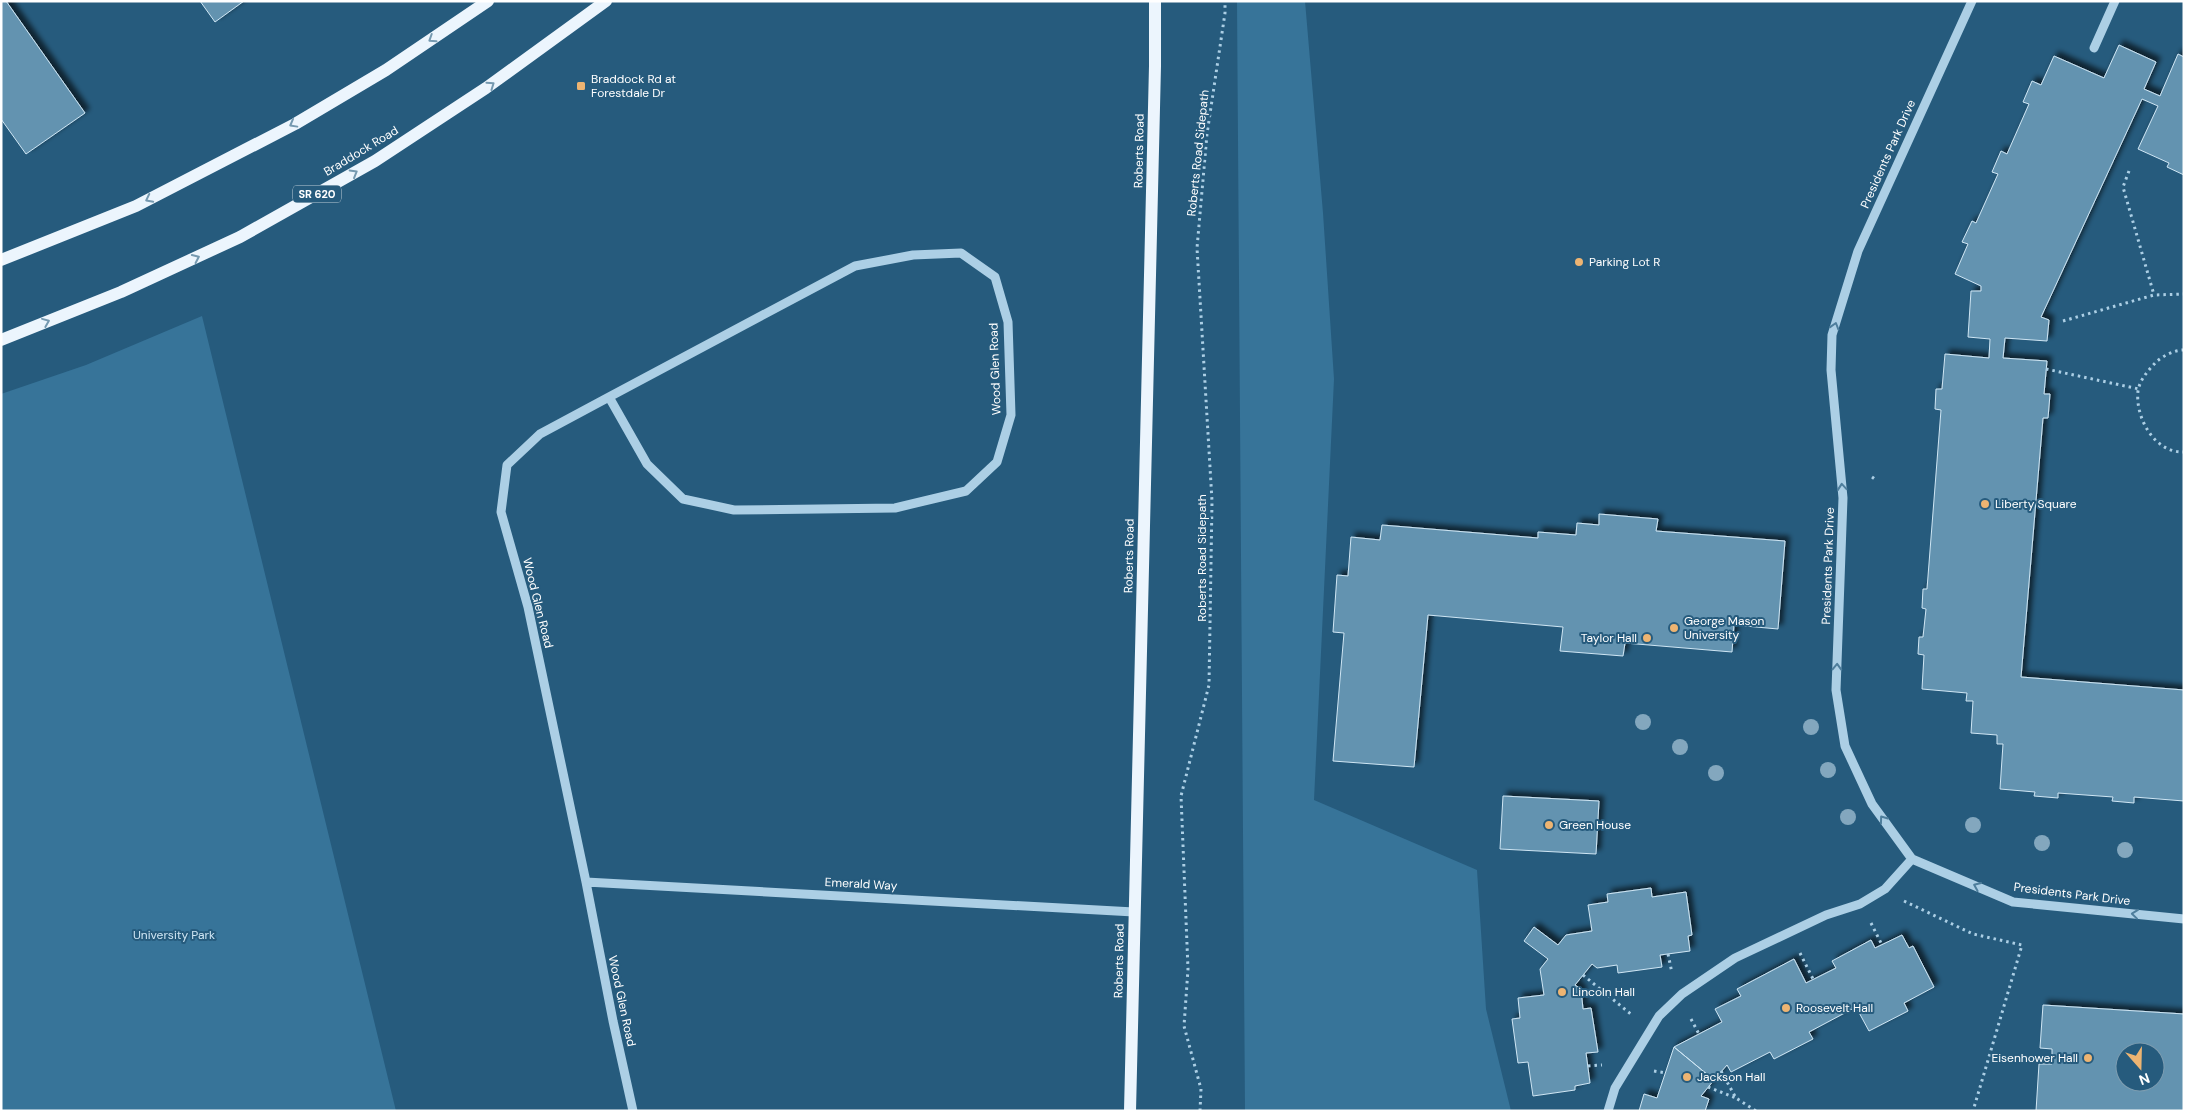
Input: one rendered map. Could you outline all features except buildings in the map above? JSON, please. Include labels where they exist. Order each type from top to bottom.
[{"type":"main road","points":[[1,260],[136,206],[295,124],[386,70],[488,1]]},
{"type":"main road","name":"Braddock Road","points":[[1,340],[121,292],[248,233],[383,156],[486,88],[606,1]]},
{"type":"main road","name":"Roberts Road","points":[[1130,1111],[1155,1]]},
{"type":"street","name":"Presidents Park Drive","points":[[1972,1],[1858,251],[1832,335],[1831,370],[1842,498],[1836,690],[1845,746],[1872,804],[1912,859],[2013,902],[2184,919]]},
{"type":"street","points":[[2094,48],[2115,1]]},
{"type":"street","name":"Wood Glen Road","points":[[586,882],[528,607],[501,512],[507,466],[540,434],[608,397],[855,266],[913,255],[961,253],[995,277],[1008,322],[1011,415],[997,462],[966,491],[895,508],[734,510],[683,499],[647,464],[608,397]]},
{"type":"street","points":[[1608,1111],[1615,1088],[1658,1016],[1682,994],[1734,958],[1818,919],[1860,904],[1885,889],[1912,859]]},
{"type":"street","name":"Wood Glen Road","points":[[583,867],[613,1021],[633,1111]]},
{"type":"street","name":"Emerald Way","points":[[586,882],[1134,912]]},
{"type":"path","name":"Roberts Road Sidepath","points":[[1200,1111],[1201,1089],[1184,1026],[1188,969],[1181,796],[1209,685],[1212,501],[1197,248],[1207,134],[1225,13],[1225,1]]},
{"type":"path","points":[[2129,171],[2123,187],[2154,295]]},
{"type":"path","points":[[2062,321],[2154,295],[2184,294]]},
{"type":"path","points":[[2184,350],[2179,350],[2162,358],[2146,372],[2139,389],[2138,403],[2144,426],[2159,444],[2178,452],[2184,452]]},
{"type":"path","points":[[2046,369],[2139,389]]},
{"type":"path","points":[[1872,477],[1876,480]]},
{"type":"path","points":[[1885,889],[1910,906],[1973,934],[2022,945],[1973,1111]]},
{"type":"path","points":[[1583,975],[1650,1030]]},
{"type":"path","points":[[1721,1071],[1736,1098]]},
{"type":"path","points":[[1708,1087],[1736,1098],[1756,1111]]},
{"type":"green space","points":[[1237,1],[1305,1],[1323,213],[1334,379],[1314,800],[1477,870],[1486,1009],[1511,1111],[1245,1111]]},
{"type":"green space","name":"University Park","points":[[202,316],[396,1111],[1,1111],[1,394],[86,365]]},
{"type":"place","name":"Braddock Rd at Forestdale Dr","points":[[581,86]]},
{"type":"place","name":"Parking Lot R","points":[[1579,262]]},
{"type":"place","name":"Liberty Square","points":[[1985,504]]},
{"type":"place","name":"George Mason University","points":[[1674,628]]},
{"type":"place","name":"Taylor Hall","points":[[1647,638]]},
{"type":"place","name":"Green House","points":[[1549,825]]},
{"type":"place","name":"Lincoln Hall","points":[[1562,992]]},
{"type":"place","name":"Roosevelt Hall","points":[[1786,1008]]},
{"type":"place","name":"Eisenhower Hall","points":[[2088,1058]]},
{"type":"place","name":"Jackson Hall","points":[[1687,1077]]}]
